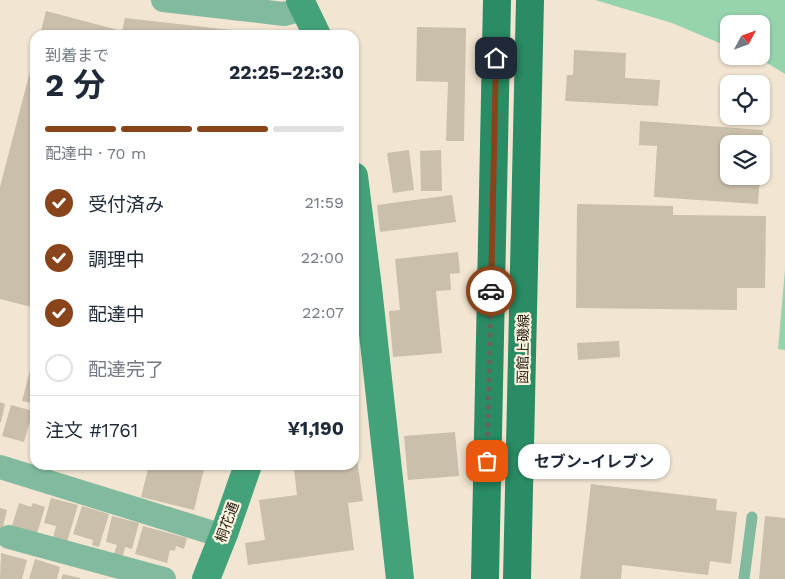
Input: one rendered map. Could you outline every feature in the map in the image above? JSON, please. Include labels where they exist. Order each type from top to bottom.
[{"type":"main road","points":[[485,579],[497,0]]},
{"type":"main road","name":"函館上磯線","points":[[517,579],[530,0]]},
{"type":"street","points":[[163,0],[284,14],[302,5],[314,30]]},
{"type":"street","points":[[359,217],[400,579]]},
{"type":"street","points":[[0,467],[223,536]]},
{"type":"street","name":"桐花通","points":[[206,579],[246,470]]},
{"type":"street","points":[[9,537],[164,579]]},
{"type":"lane","points":[[744,579],[752,517]]},
{"type":"green space","points":[[595,0],[785,0],[785,74],[770,65],[770,15],[720,15],[720,43],[672,23]]},
{"type":"green space","points":[[785,269],[785,350],[778,349]]},
{"type":"building","points":[[46,11],[118,30],[41,30]]},
{"type":"building","points":[[125,18],[231,30],[122,30]]},
{"type":"building","points":[[417,27],[466,28],[464,141],[446,141],[448,82],[416,81]]},
{"type":"building","points":[[574,50],[626,53],[625,78],[660,80],[658,106],[565,101],[567,75],[573,75]]},
{"type":"building","points":[[30,71],[30,307],[0,299],[0,187]]},
{"type":"building","points":[[640,121],[763,130],[763,135],[720,135],[720,185],[759,185],[758,204],[654,197],[657,146],[639,145]]},
{"type":"building","points":[[409,150],[414,190],[393,193],[387,153]]},
{"type":"building","points":[[441,150],[442,191],[421,191],[420,151]]},
{"type":"building","points":[[452,195],[456,222],[380,232],[377,205]]},
{"type":"building","points":[[577,204],[673,206],[673,215],[766,216],[765,288],[737,288],[737,310],[576,308]]},
{"type":"building","points":[[458,252],[460,273],[450,274],[451,290],[436,291],[442,353],[393,357],[389,311],[400,310],[395,259]]},
{"type":"building","points":[[619,341],[620,357],[578,360],[577,343]]},
{"type":"building","points":[[30,370],[30,403],[22,401]]},
{"type":"building","points":[[0,402],[5,404],[1,422],[0,422]]},
{"type":"building","points":[[11,405],[30,410],[30,421],[24,442],[2,436]]},
{"type":"building","points":[[455,432],[459,476],[408,480],[404,436]]},
{"type":"building","points":[[148,470],[204,470],[194,510],[141,497]]},
{"type":"building","points":[[294,470],[359,470],[363,501],[348,503],[354,550],[248,565],[245,543],[265,540],[259,500],[297,495]]},
{"type":"building","points":[[591,484],[717,499],[716,510],[737,512],[731,564],[710,561],[708,575],[622,565],[621,579],[580,579]]},
{"type":"building","points":[[51,498],[78,505],[67,542],[53,538],[56,526],[44,523]]},
{"type":"building","points":[[19,503],[31,507],[33,503],[45,507],[36,537],[11,529]]},
{"type":"building","points":[[82,506],[109,514],[99,547],[92,545],[93,540],[73,534]]},
{"type":"building","points":[[0,508],[7,510],[1,535],[0,535]]},
{"type":"building","points":[[112,516],[139,523],[132,549],[125,547],[123,556],[114,554],[117,545],[106,542]]},
{"type":"building","points":[[765,516],[785,518],[785,579],[759,579]]},
{"type":"building","points":[[143,526],[187,538],[184,549],[176,546],[175,551],[170,550],[167,563],[135,554]]},
{"type":"building","points":[[1,553],[27,560],[22,579],[0,579]]},
{"type":"building","points":[[35,559],[60,567],[57,579],[29,579]]},
{"type":"building","points":[[63,574],[80,578],[80,579],[61,579]]},
{"type":"way so far","points":[[487,461],[491,291]]},
{"type":"place","name":"セブン-イレブン","points":[[487,461]]},
{"type":"route","points":[[491,291],[496,58]]}]
